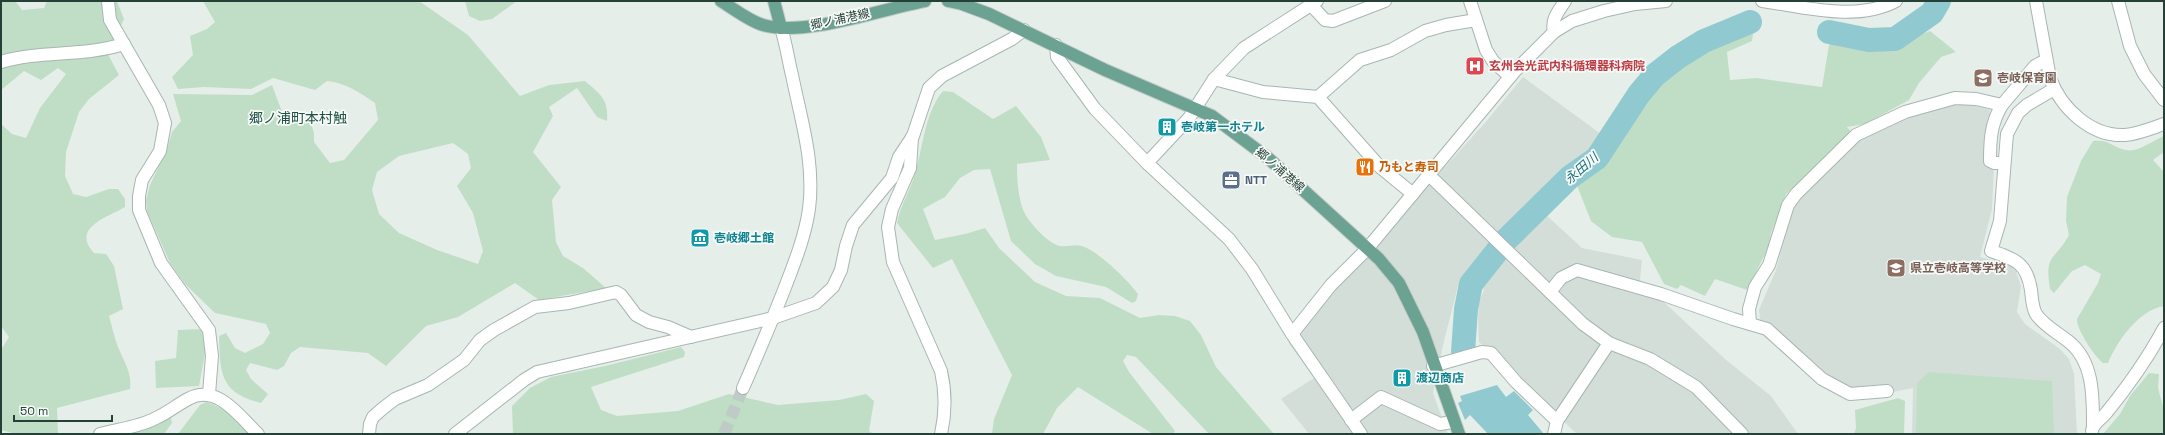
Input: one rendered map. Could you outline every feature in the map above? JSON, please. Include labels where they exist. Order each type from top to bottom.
[{"type":"main road","name":"郷ノ浦港線","points":[[721,1],[762,25],[781,28],[814,26],[925,1]]},
{"type":"main road","points":[[774,1],[781,28]]},
{"type":"main road","name":"郷ノ浦港線","points":[[948,1],[962,4],[1024,30],[1105,70],[1212,116],[1268,158],[1386,266],[1399,283],[1423,332],[1459,434]]},
{"type":"street","points":[[108,1],[110,20],[159,105],[165,123],[160,151],[142,180],[139,196],[139,210],[161,263],[209,330],[212,340],[209,394]]},
{"type":"street","points":[[1147,164],[1189,118],[1214,79],[1244,48],[1314,3],[1325,20],[1333,21],[1385,1]]},
{"type":"street","points":[[1470,1],[1486,50],[1494,61],[1510,77]]},
{"type":"street","points":[[1554,32],[1552,24],[1554,17],[1565,1]]},
{"type":"street","points":[[1292,334],[1331,285],[1367,249],[1429,176],[1510,77],[1554,32],[1572,21],[1604,11],[1635,4],[1666,1]]},
{"type":"street","points":[[1762,1],[1834,11],[1862,12],[1879,8],[1896,1]]},
{"type":"street","points":[[2036,1],[2046,60],[2054,89],[2065,105],[2076,117],[2088,125],[2110,134],[2126,135],[2164,124]]},
{"type":"street","points":[[2118,1],[2130,46],[2144,74],[2164,100]]},
{"type":"street","points":[[1318,97],[1360,60],[1391,50],[1426,31],[1446,25],[1476,20]]},
{"type":"street","points":[[743,388],[798,256],[809,211],[811,191],[810,163],[805,129],[787,47],[781,28]]},
{"type":"street","points":[[455,434],[524,380],[537,372],[773,318],[816,303],[833,287],[841,270],[846,246],[853,225],[892,178],[899,157],[912,136],[930,88],[935,81],[1012,39],[1024,30]]},
{"type":"street","points":[[1,62],[34,56],[102,51],[124,44]]},
{"type":"street","points":[[1056,45],[1058,57],[1095,109],[1147,164],[1229,239],[1252,269],[1292,334],[1361,434]]},
{"type":"street","points":[[2004,163],[1994,163],[1990,161],[1991,130],[1994,117],[2002,105],[2035,66],[2046,60]]},
{"type":"street","points":[[1214,79],[1263,92],[1318,97],[1350,130],[1380,167],[1413,194]]},
{"type":"street","points":[[2054,89],[2027,105],[2018,113],[2007,134],[2000,220],[1991,251],[2019,262],[2028,276],[2036,313],[2042,321],[2074,346],[2085,361],[2090,378],[2092,430]]},
{"type":"street","points":[[1750,324],[1749,309],[1755,287],[1769,266],[1788,205],[1796,194],[1856,135],[1905,112],[1955,98],[1976,99],[2002,105]]},
{"type":"street","points":[[912,136],[910,168],[892,209],[888,227],[889,244],[893,262],[942,371],[946,390],[946,404],[941,434]]},
{"type":"street","points":[[1429,176],[1507,249],[1583,324],[1609,343],[1650,359],[1696,387],[1742,434]]},
{"type":"street","points":[[1550,292],[1561,278],[1577,270],[1661,294],[1767,329],[1822,379],[1850,394],[1887,391]]},
{"type":"street","points":[[369,434],[370,424],[373,417],[394,399],[428,385],[464,360],[480,340],[535,307],[569,303],[616,292],[636,315],[649,322],[668,327],[691,337]]},
{"type":"street","points":[[2092,430],[2132,380],[2164,328]]},
{"type":"street","points":[[1554,434],[1557,421],[1609,343]]},
{"type":"street","points":[[1434,366],[1482,352],[1491,353],[1516,382],[1557,421]]},
{"type":"street","points":[[100,434],[155,419],[188,398],[209,394],[218,397],[231,407],[258,434]]},
{"type":"street","points":[[1351,420],[1381,397],[1440,424],[1454,422]]},
{"type":"shaded area","points":[[1523,77],[1601,134],[1592,153],[1554,180],[1458,286],[1433,393],[1448,434],[1309,434],[1281,399],[1314,378],[1288,342],[1297,335],[1316,306],[1483,125]]},
{"type":"shaded area","name":"県立壱岐高等学校","points":[[1963,103],[1990,110],[1987,162],[1994,168],[1992,209],[1980,257],[2014,266],[2021,286],[2017,312],[2025,324],[2060,349],[2069,359],[2074,374],[2077,434],[1912,434],[1913,388],[1853,400],[1819,384],[1762,335],[1759,310],[1776,270],[1793,204],[1852,142],[1876,130],[1917,115],[1946,105]]},
{"type":"shaded area","points":[[1543,212],[1582,248],[1642,260],[1640,280],[1725,359],[1771,396],[1798,434],[1577,434],[1479,342],[1479,302],[1484,290],[1479,285],[1503,255]]},
{"type":"green space","points":[[1,1],[15,1],[22,10],[44,8],[47,1],[117,1],[124,19],[114,40],[102,43],[119,75],[89,99],[79,112],[66,152],[65,176],[73,194],[86,197],[109,189],[118,189],[125,199],[125,207],[94,225],[89,230],[86,237],[88,244],[94,253],[106,254],[114,266],[123,309],[109,316],[117,343],[129,372],[130,389],[57,408],[58,434],[16,434],[1,430],[1,350],[9,337],[1,326],[1,124],[12,134],[26,138],[40,108],[66,74],[58,68],[41,80],[24,71],[1,90]]},
{"type":"green space","points":[[203,1],[419,1],[468,35],[520,96],[549,85],[585,81],[605,102],[607,107],[607,121],[597,117],[577,88],[549,107],[553,116],[533,152],[561,187],[552,200],[556,242],[563,256],[583,268],[606,288],[539,300],[515,283],[458,317],[426,326],[386,366],[368,353],[300,347],[291,353],[284,366],[277,370],[250,363],[246,370],[251,379],[268,394],[261,403],[237,394],[225,380],[222,371],[219,336],[226,333],[235,348],[245,353],[263,344],[270,333],[266,324],[215,313],[185,284],[170,263],[147,211],[146,200],[150,185],[167,149],[172,132],[181,121],[173,94],[252,95],[272,85],[284,117],[293,114],[311,124],[314,133],[314,142],[330,163],[344,160],[378,120],[375,103],[358,92],[334,82],[327,81],[315,90],[273,78],[251,89],[204,87],[178,89],[172,77],[193,55],[190,36],[207,29],[215,22]],"holes":[[[453,143],[468,154],[471,168],[457,186],[473,213],[483,251],[478,264],[437,250],[399,233],[379,214],[372,190],[377,172],[399,156]]]},
{"type":"green space","points":[[465,1],[517,1],[492,19],[480,21],[469,16]]},
{"type":"green space","points":[[1930,31],[1956,52],[1941,57],[1919,83],[1909,100],[1865,124],[1847,127],[1851,132],[1786,194],[1771,233],[1768,248],[1747,290],[1715,279],[1705,296],[1681,285],[1677,289],[1664,284],[1642,242],[1612,237],[1591,221],[1576,183],[1620,136],[1642,98],[1657,79],[1679,60],[1721,38],[1753,34],[1752,41],[1727,52],[1730,80],[1756,78],[1822,87],[1830,39],[1891,46]]},
{"type":"green space","points":[[943,91],[953,92],[993,119],[1016,106],[1041,137],[1050,160],[1017,164],[1020,196],[1024,212],[1043,236],[1060,246],[1077,245],[1089,249],[1120,274],[1138,294],[1136,301],[1132,303],[1106,287],[1056,276],[1035,264],[1011,241],[990,169],[974,170],[960,178],[945,197],[923,209],[935,240],[985,228],[999,248],[1035,282],[1066,296],[1100,298],[1140,318],[1159,315],[1175,316],[1190,321],[1201,335],[1216,367],[1274,434],[1209,434],[1136,357],[1127,355],[1123,361],[1129,372],[1175,431],[1173,434],[1153,434],[1078,387],[1057,408],[1043,434],[992,434],[994,419],[1012,375],[952,259],[933,268],[897,223],[918,164],[928,119],[937,99]]},
{"type":"green space","points":[[2164,136],[2164,152],[2153,160],[2164,172],[2164,306],[2155,309],[2138,320],[2123,336],[2108,363],[2103,363],[2095,355],[2087,342],[2080,329],[2077,319],[2098,283],[2101,274],[2085,265],[2072,271],[2054,293],[2050,289],[2048,269],[2050,263],[2069,235],[2066,221],[2067,197],[2081,161],[2093,141],[2103,141],[2121,149],[2135,150]]},
{"type":"green space","points":[[202,329],[206,348],[199,386],[156,388],[155,361],[176,358],[178,330]]},
{"type":"green space","points":[[681,347],[685,352],[684,357],[591,387],[601,410],[617,416],[678,411],[729,394],[778,405],[839,400],[866,394],[874,401],[869,431],[874,434],[513,434],[512,406],[530,388],[551,377],[605,366]]},
{"type":"green space","points":[[1929,372],[2052,381],[2054,434],[1916,434],[1917,383]]},
{"type":"green space","points":[[2149,373],[2159,374],[2158,388],[2164,410],[2164,434],[2103,434],[2120,414],[2130,396]]},
{"type":"green space","points":[[1898,398],[1905,401],[1904,434],[1854,434],[1856,428],[1855,410]]},
{"type":"green space","points":[[206,402],[225,411],[250,434],[178,434],[200,405]]},
{"type":"green space","points":[[171,418],[172,423],[164,434],[112,434]]},
{"type":"water","points":[[1497,385],[1506,397],[1514,391],[1533,410],[1528,415],[1544,434],[1488,434],[1470,415],[1465,420],[1458,403],[1462,401],[1460,396]]},
{"type":"waterway","name":"永田川","points":[[1829,32],[1869,40],[1895,39],[1932,13],[1939,1]]},
{"type":"waterway","name":"永田川","points":[[1463,352],[1466,309],[1471,284],[1506,240],[1570,177],[1597,158],[1639,94],[1655,75],[1678,57],[1704,41],[1750,22]]},
{"type":"tunnel","points":[[724,434],[743,388]]},
{"type":"place","name":"玄州会光武内科循環器科病院","points":[[1475,66]]},
{"type":"place","name":"壱岐保育園","points":[[1983,78]]},
{"type":"place","name":"壱岐第一ホテル","points":[[1167,127]]},
{"type":"place","name":"乃もと寿司","points":[[1365,167]]},
{"type":"place","name":"NTT","points":[[1231,180]]},
{"type":"place","name":"壱岐郷土館","points":[[700,238]]},
{"type":"place","name":"県立壱岐高等学校","points":[[1896,268]]},
{"type":"place","name":"渡辺商店","points":[[1402,378]]},
{"type":"district","name":"郷ノ浦町本村触","points":[[298,118]]}]
